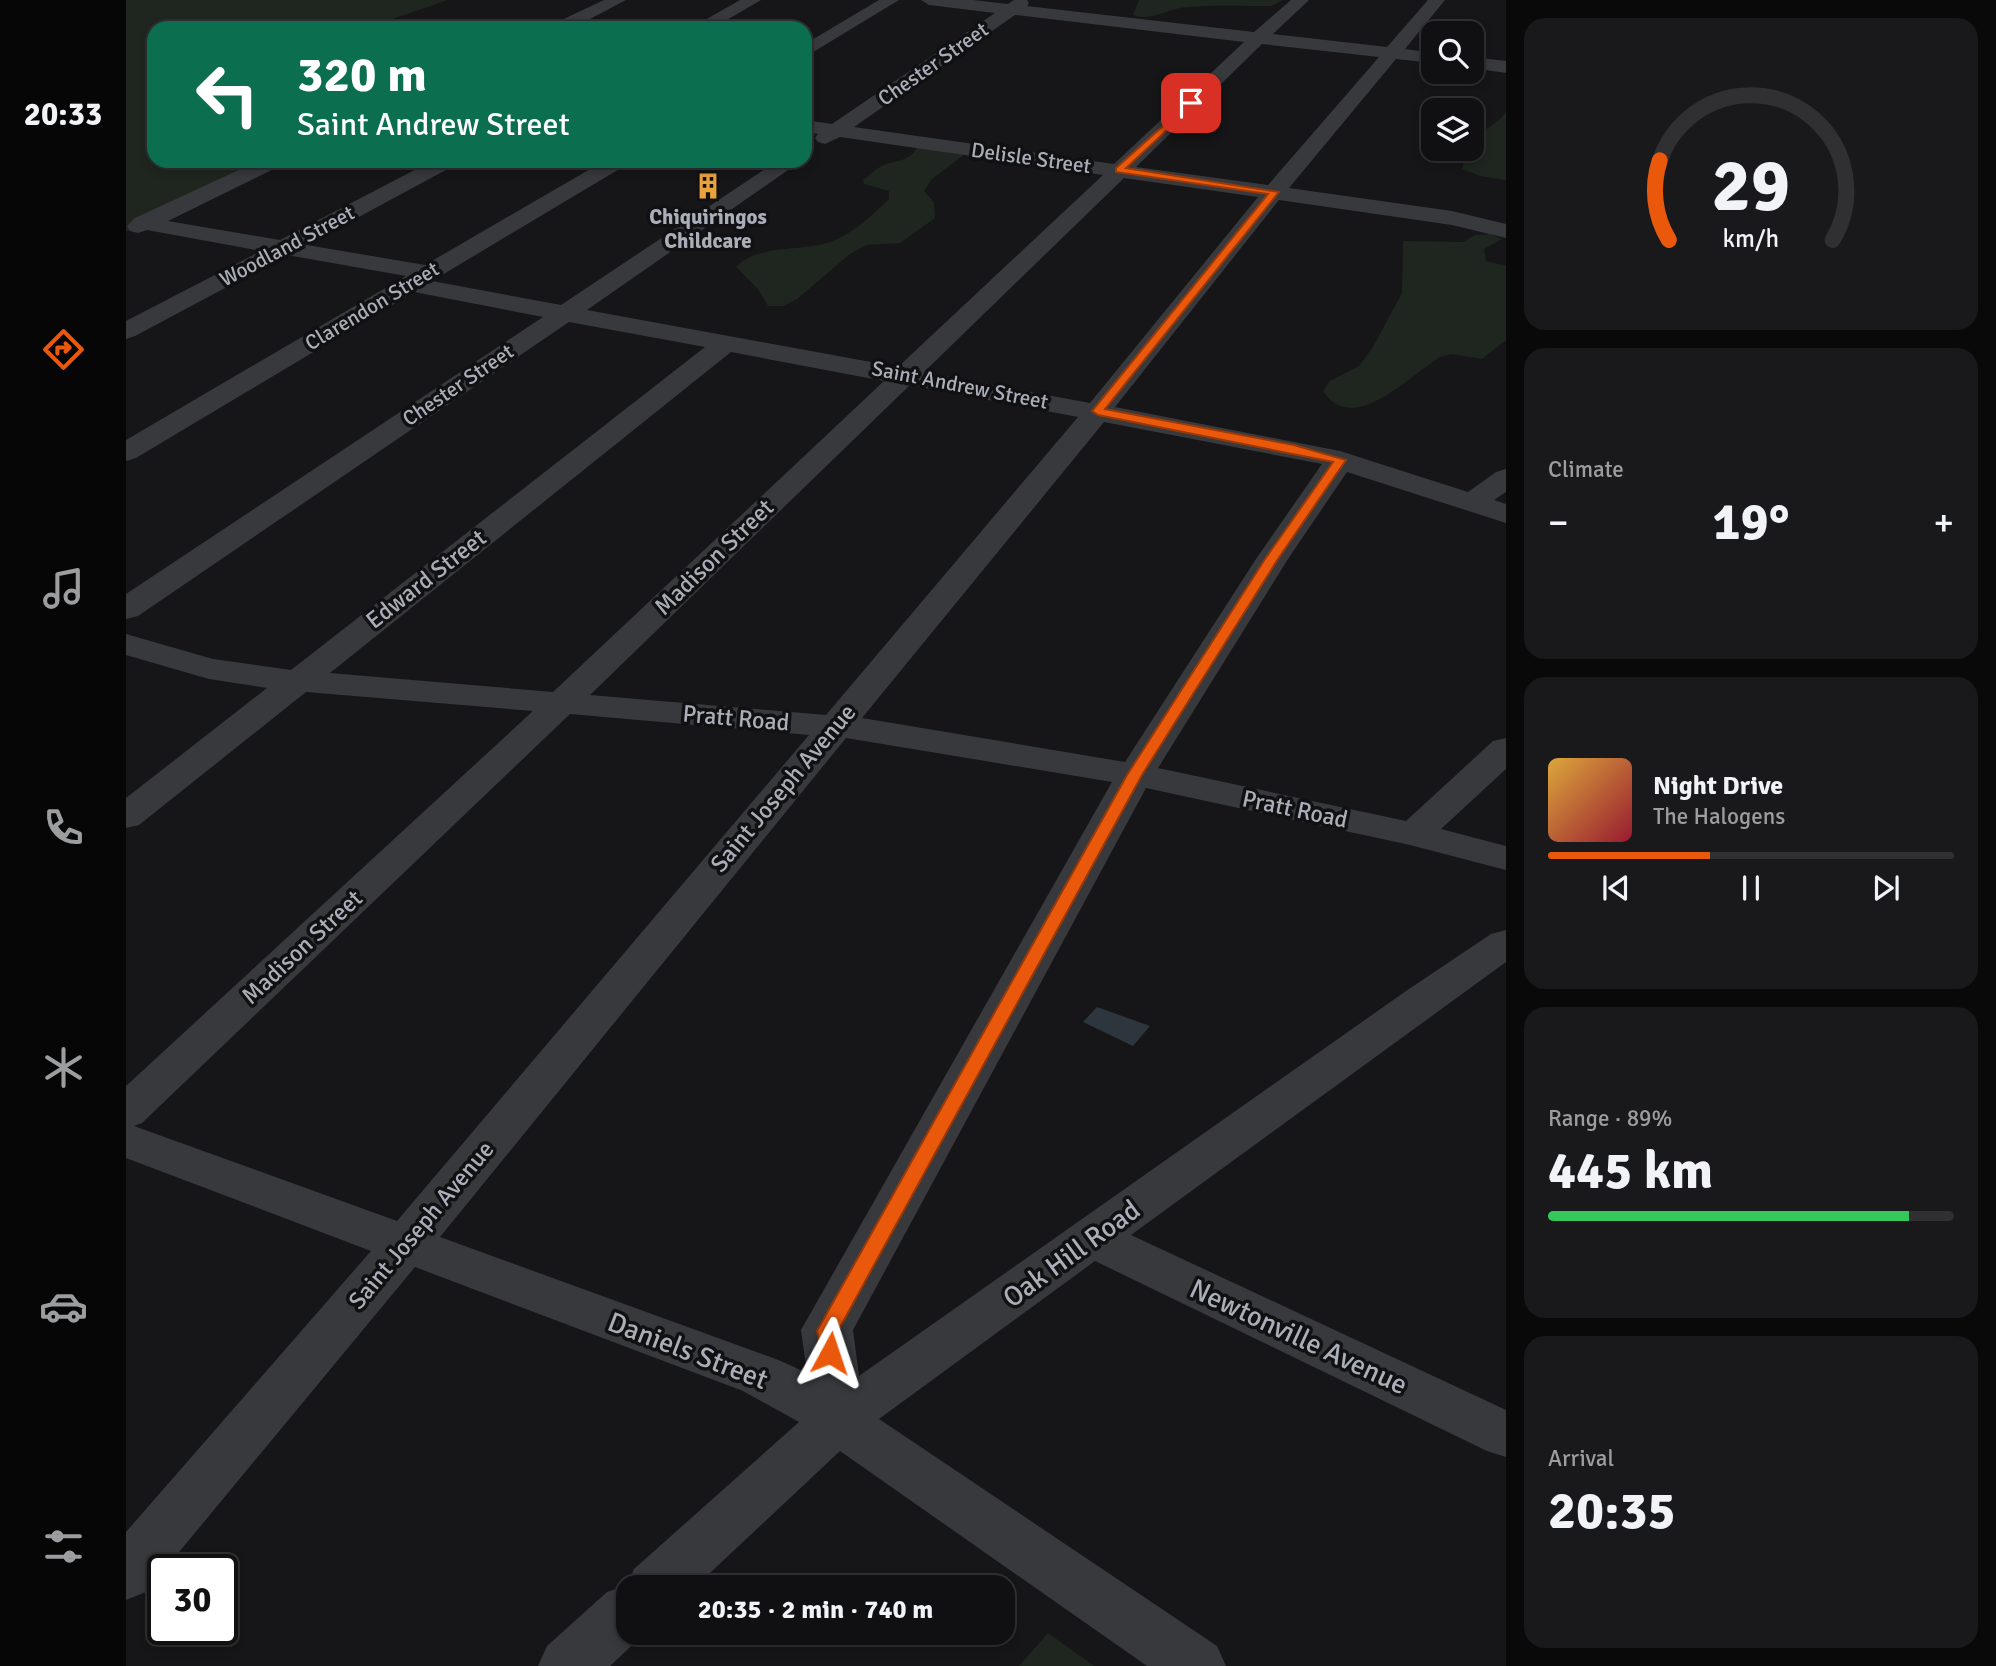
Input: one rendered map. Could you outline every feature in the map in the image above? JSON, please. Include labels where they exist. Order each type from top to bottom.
[{"type":"street","points":[[574,21],[618,0]]},
{"type":"street","points":[[713,21],[753,0]]},
{"type":"street","points":[[812,48],[891,0]]},
{"type":"street","points":[[929,0],[1018,5],[1256,38],[1421,57]]},
{"type":"street","name":"Madison Street","points":[[126,1112],[562,703],[1256,38],[1301,0]]},
{"type":"street","name":"Saint Joseph Avenue","points":[[126,1574],[405,1245],[1098,411],[1274,192],[1394,54],[1437,0]]},
{"type":"street","name":"Chester Street","points":[[812,147],[1018,5]]},
{"type":"street","points":[[1484,64],[1506,66]]},
{"type":"street","name":"Delisle Street","points":[[812,127],[1452,218],[1506,231]]},
{"type":"street","points":[[135,228],[260,168]]},
{"type":"street","name":"Woodland Street","points":[[126,331],[435,168]]},
{"type":"street","name":"Clarendon Street","points":[[126,452],[607,168]]},
{"type":"street","name":"Chester Street","points":[[126,609],[781,168]]},
{"type":"street","name":"Saint Andrew Street","points":[[135,228],[282,249],[564,313],[1294,449],[1340,460],[1506,514]]},
{"type":"street","name":"Edward Street","points":[[126,817],[727,342]]},
{"type":"street","points":[[839,1419],[827,1331],[1135,775],[1272,559],[1340,460]]},
{"type":"street","points":[[1473,502],[1506,478]]},
{"type":"street","name":"Pratt Road","points":[[126,644],[209,669],[297,681],[834,727],[1021,754],[1135,775],[1414,834],[1506,858]]},
{"type":"street","points":[[1414,834],[1506,749]]},
{"type":"street","name":"Oak Hill Road","points":[[668,1575],[839,1419],[1506,943]]},
{"type":"street","name":"Daniels Street","points":[[126,1140],[762,1376],[801,1395],[1196,1666]]},
{"type":"street","name":"Newtonville Avenue","points":[[1092,1238],[1506,1435]]},
{"type":"street","points":[[568,1666],[616,1622]]},
{"type":"shaded area","points":[[126,0],[448,0],[386,21],[147,21],[147,168],[260,168],[126,232]]},
{"type":"shaded area","points":[[1139,0],[1283,0],[1271,6],[1187,7],[1141,17],[1133,15]]},
{"type":"shaded area","points":[[1506,111],[1506,180],[1480,176],[1462,169],[1464,161],[1484,161],[1484,131]]},
{"type":"shaded area","points":[[917,147],[965,154],[932,179],[924,191],[934,202],[935,218],[900,243],[866,245],[850,254],[797,299],[784,306],[768,306],[758,289],[736,267],[755,255],[823,244],[850,232],[889,199],[889,191],[864,184],[863,180],[879,167],[911,155]]},
{"type":"shaded area","points":[[1490,234],[1502,239],[1484,249],[1486,261],[1506,266],[1506,340],[1482,359],[1452,354],[1440,357],[1397,388],[1365,405],[1350,408],[1336,404],[1323,391],[1330,381],[1359,366],[1373,347],[1402,293],[1403,241],[1464,242],[1475,235]]},
{"type":"shaded area","points":[[1097,1007],[1150,1026],[1133,1046],[1083,1022]]},
{"type":"shaded area","points":[[1048,1633],[1094,1666],[1019,1666]]},
{"type":"place","name":"Chiquiringos Childcare","points":[[708,186]]},
{"type":"route","points":[[830,1353],[827,1331],[1135,775],[1272,559],[1340,460],[1098,411],[1274,192],[1119,170],[1191,103]]}]
